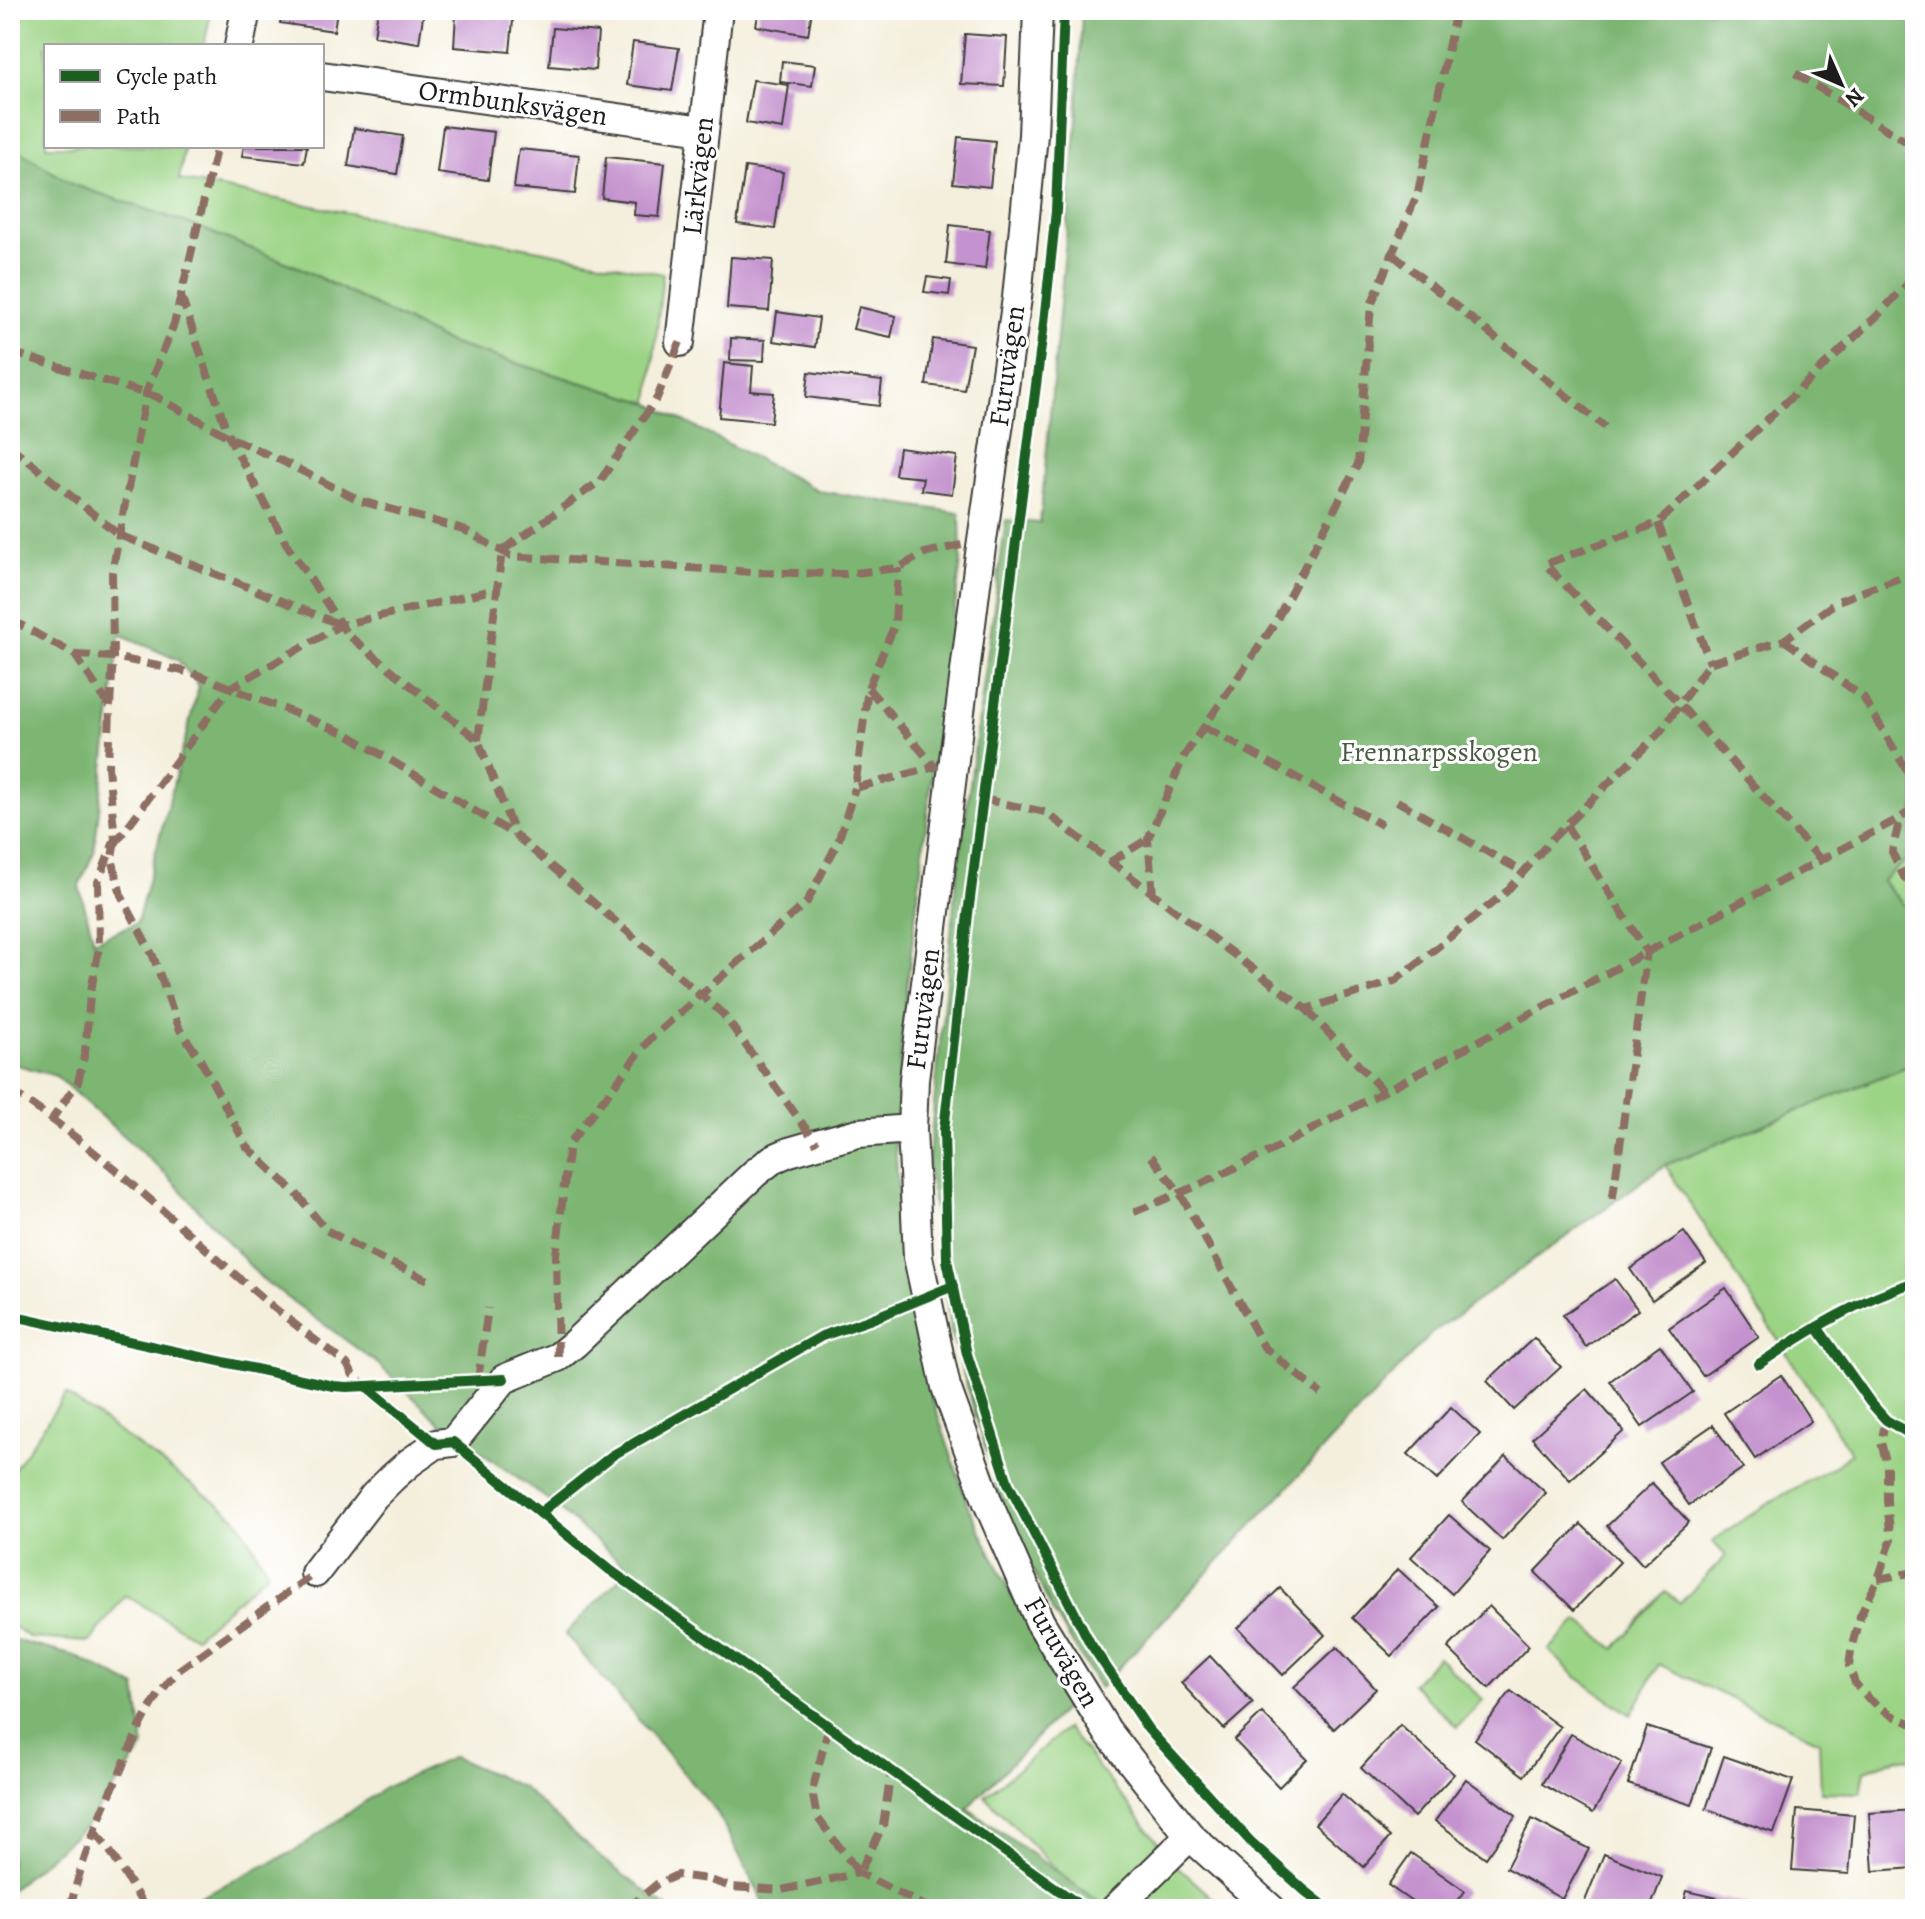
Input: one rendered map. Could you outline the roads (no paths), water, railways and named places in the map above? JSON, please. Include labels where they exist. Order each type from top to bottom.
[{"type":"street","points":[[239,44],[246,10]]},
{"type":"street","name":"Lärkvägen","points":[[680,342],[718,10]]},
{"type":"street","name":"Furuvägen","points":[[1038,10],[1033,135],[1017,298],[978,568],[914,1079],[912,1129],[918,1257],[946,1387],[988,1503],[1040,1622],[1107,1731],[1190,1836],[1271,1909]]},
{"type":"street","name":"Ormbunksvägen","points":[[324,76],[703,130]]},
{"type":"street","points":[[315,1573],[374,1496],[392,1478],[436,1444],[453,1442],[504,1379],[558,1357],[574,1344],[773,1159],[858,1133],[912,1129]]},
{"type":"street","points":[[1115,1909],[1190,1836]]},
{"type":"park label","name":"Frennarpsskogen","points":[[1439,752]]}]
